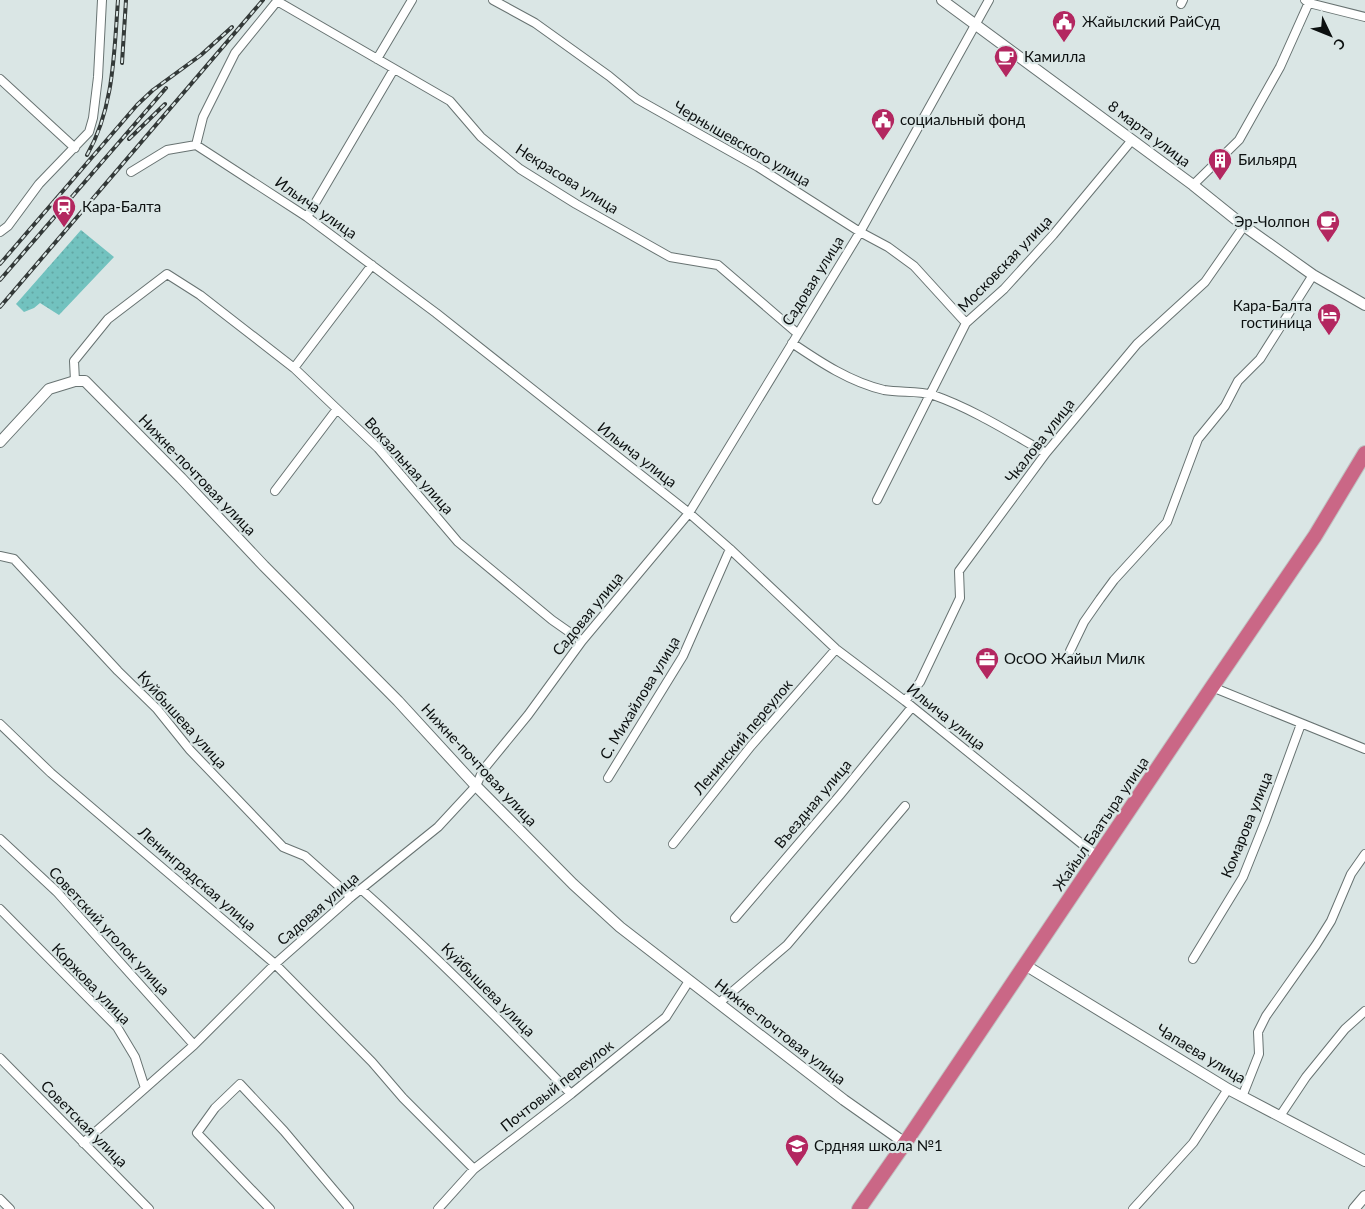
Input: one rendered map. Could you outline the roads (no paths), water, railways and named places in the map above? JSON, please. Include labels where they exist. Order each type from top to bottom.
[{"type":"highway","name":"Жайыл Баатыра улица","points":[[858,1209],[901,1139],[1025,965],[1315,536],[1365,453]]},
{"type":"street","points":[[0,232],[8,226],[39,184],[89,132],[93,118],[98,77],[102,0]]},
{"type":"street","points":[[377,59],[412,0]]},
{"type":"street","name":"Чернышевского улица","points":[[493,0],[535,23],[609,76],[637,99],[758,166],[860,232],[888,247],[914,266],[966,323]]},
{"type":"street","name":"8 марта улица","points":[[942,0],[1193,185],[1244,226],[1313,275],[1365,305]]},
{"type":"street","name":"Садовая улица","points":[[83,1143],[194,1045],[275,964],[351,897],[438,827],[476,786],[483,770],[528,715],[582,641],[688,514],[860,232],[989,0]]},
{"type":"street","points":[[131,172],[167,150],[196,145],[203,116],[235,53],[277,1]]},
{"type":"street","name":"Некрасова улица","points":[[277,1],[450,101],[481,137],[520,169],[576,204],[670,257],[718,265],[797,333]]},
{"type":"street","points":[[1193,185],[1239,140],[1280,67],[1308,1],[1365,16]]},
{"type":"street","points":[[308,217],[394,69]]},
{"type":"street","points":[[0,79],[75,148]]},
{"type":"street","name":"Московская улица","points":[[877,500],[932,395],[966,323],[1004,288],[1053,235],[1132,140]]},
{"type":"street","name":"Ильича улица","points":[[196,145],[308,217],[436,313],[730,549],[836,649],[905,701],[1098,857]]},
{"type":"street","name":"Чкалова улица","points":[[905,701],[920,682],[960,598],[959,571],[1046,453],[1137,344],[1205,282],[1244,226]]},
{"type":"street","points":[[294,368],[372,265]]},
{"type":"street","name":"Вокзальная улица","points":[[75,381],[74,361],[108,319],[167,274],[200,295],[294,368],[378,448],[458,542],[552,620],[582,641]]},
{"type":"street","points":[[1070,651],[1084,622],[1104,593],[1167,522],[1198,439],[1225,406],[1238,381],[1260,359],[1313,275]]},
{"type":"street","points":[[792,343],[844,375],[883,390],[932,395],[981,416],[1046,453]]},
{"type":"street","points":[[0,442],[49,389],[75,381]]},
{"type":"street","name":"Нижне-почтовая улица","points":[[75,381],[85,381],[398,701],[476,786],[620,927],[844,1100],[901,1139]]},
{"type":"street","points":[[275,491],[337,409]]},
{"type":"street","name":"С. Михайлова улица","points":[[608,778],[683,656],[730,549]]},
{"type":"street","name":"Куйбышева улица","points":[[0,556],[14,559],[118,671],[157,709],[197,757],[283,847],[305,856],[351,897]]},
{"type":"street","name":"Ленинский переулок","points":[[673,844],[752,746],[836,649]]},
{"type":"street","points":[[1212,687],[1365,749]]},
{"type":"street","name":"Въездная улица","points":[[734,918],[912,707]]},
{"type":"street","name":"Ленинградская улица","points":[[0,724],[51,773],[275,964],[474,1169]]},
{"type":"street","name":"Комарова улица","points":[[1193,959],[1243,877],[1301,724]]},
{"type":"street","points":[[719,1003],[787,945],[905,806]]},
{"type":"street","name":"Советский уголок улица","points":[[0,839],[57,892],[194,1045]]},
{"type":"street","points":[[1242,1097],[1259,1054],[1258,1032],[1266,1016],[1316,945],[1330,921],[1351,874],[1365,854]]},
{"type":"street","name":"Куйбышева улица","points":[[361,889],[465,985],[571,1094]]},
{"type":"street","name":"Коржова улица","points":[[0,909],[117,1027],[135,1057],[145,1088]]},
{"type":"street","name":"Чапаева улица","points":[[1025,965],[1228,1089],[1365,1161]]},
{"type":"street","name":"Почтовый переулок","points":[[438,1209],[474,1169],[666,1017],[689,981]]},
{"type":"street","points":[[1280,1116],[1306,1076],[1346,1029],[1365,1012]]},
{"type":"street","name":"Советская улица","points":[[0,1058],[149,1209]]},
{"type":"street","points":[[270,1209],[197,1133],[215,1108],[240,1084],[284,1132],[348,1209]]},
{"type":"street","points":[[1133,1209],[1192,1143],[1228,1089]]},
{"type":"street","points":[[1354,1209],[1365,1196]]},
{"type":"street","points":[[0,1199],[10,1209]]},
{"type":"railway","points":[[87,155],[96,137],[108,99],[114,60],[118,0]]},
{"type":"railway","points":[[122,63],[126,0]]},
{"type":"railway","points":[[0,307],[263,0]]},
{"type":"railway","points":[[0,264],[137,105],[153,90],[201,55],[232,27]]},
{"type":"railway","points":[[0,280],[166,88]]},
{"type":"railway","points":[[129,139],[165,104]]},
{"type":"place","name":"Жайылский РайСуд","points":[[1064,43]]},
{"type":"place","name":"Камилла","points":[[1006,78]]},
{"type":"place","name":"социальный фонд","points":[[883,141]]},
{"type":"place","name":"Бильярд","points":[[1220,181]]},
{"type":"place","name":"Кара-Балта","points":[[64,228]]},
{"type":"place","name":"Эр-Чолпон","points":[[1328,243]]},
{"type":"place","name":"Кара-Балта гостиница","points":[[1329,336]]},
{"type":"place","name":"ОсОО Жайыл Милк","points":[[987,680]]},
{"type":"place","name":"Срдняя школа №1","points":[[797,1167]]}]
